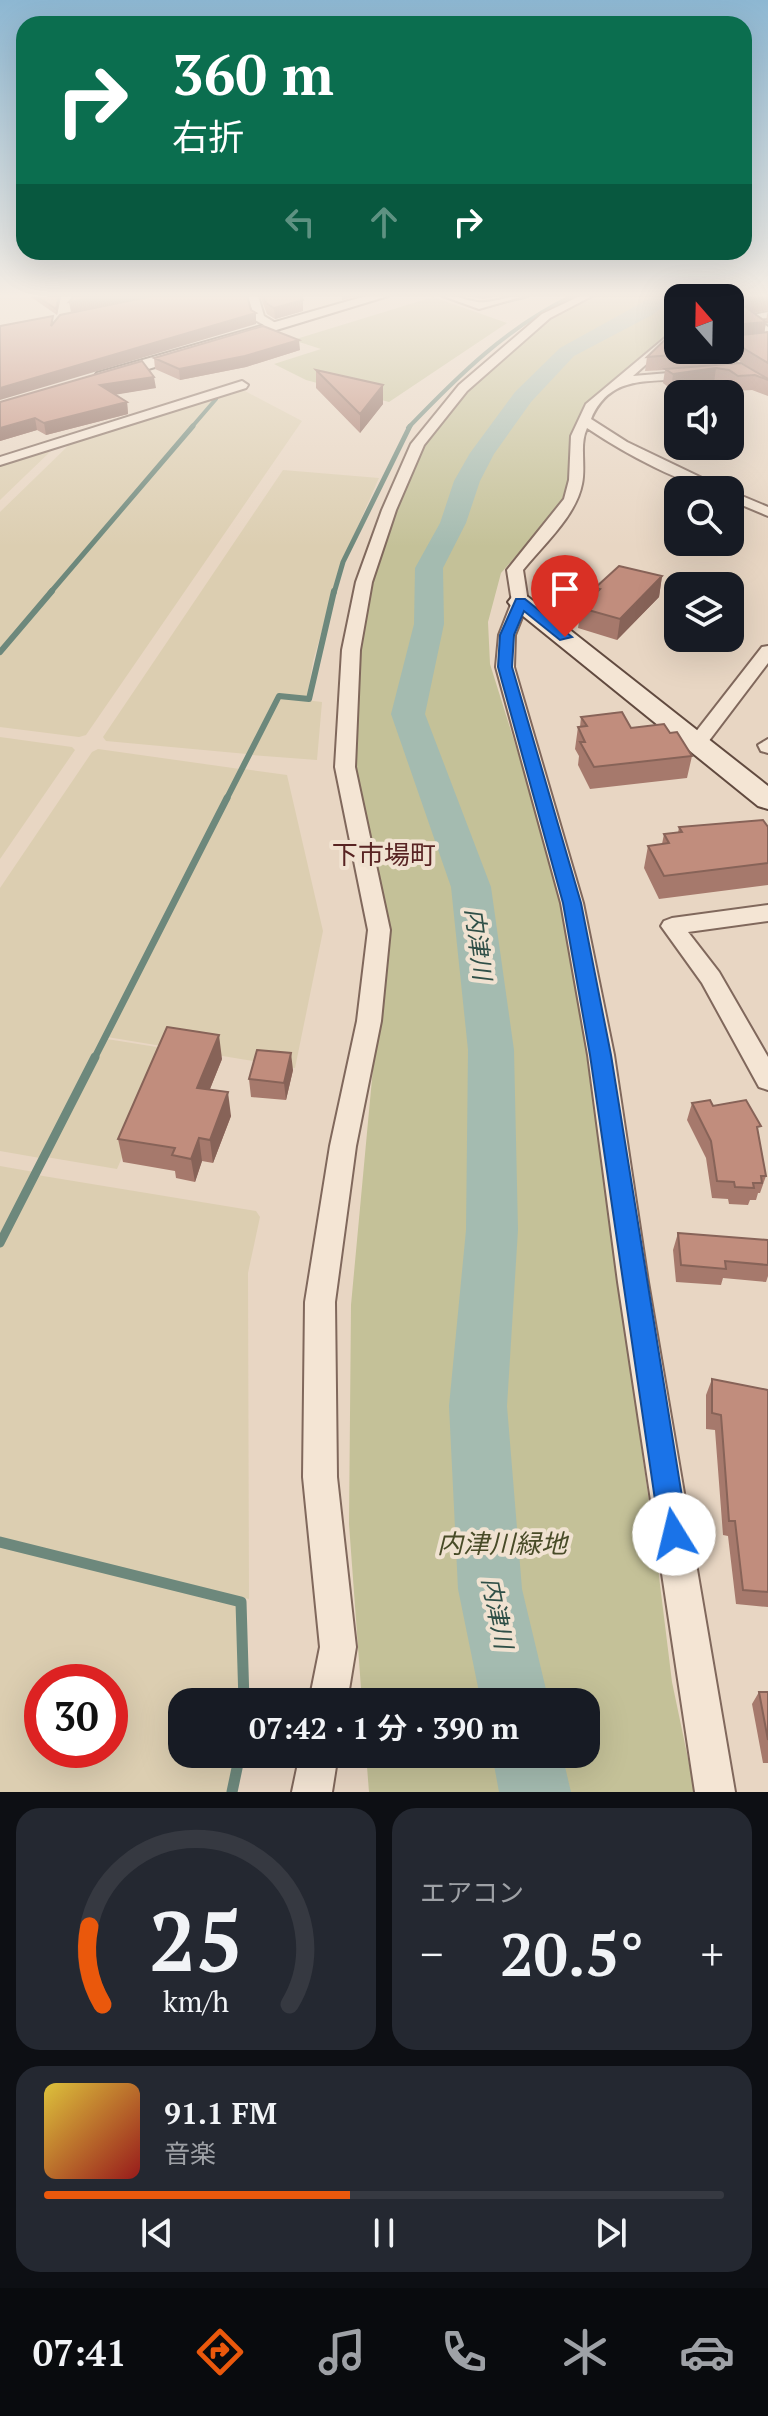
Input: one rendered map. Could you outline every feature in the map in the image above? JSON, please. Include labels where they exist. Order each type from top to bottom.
[{"type":"main road","points":[[520,602],[768,800]]},
{"type":"street","points":[[331,1688],[338,1647],[320,1477],[320,1302],[343,1146],[369,1021],[379,930],[345,767],[351,650],[364,582],[389,510],[418,444],[473,380]]},
{"type":"street","points":[[625,380],[619,380],[590,407],[586,422],[577,436],[576,480],[571,500],[515,570],[520,602],[507,635],[505,667],[572,903],[601,1055],[633,1282],[715,1792]]},
{"type":"street","points":[[0,461],[242,385]]},
{"type":"street","points":[[586,422],[622,445],[690,476]]},
{"type":"street","points":[[744,501],[768,512]]},
{"type":"street","points":[[698,742],[768,651]]},
{"type":"street","points":[[747,679],[768,684]]},
{"type":"street","points":[[768,913],[672,926],[711,978],[768,1080]]},
{"type":"street","points":[[312,1792],[316,1768]]},
{"type":"shaded area","points":[[241,389],[302,421],[86,735],[79,737],[0,727],[0,653],[222,394]]},
{"type":"shaded area","points":[[219,395],[0,650],[0,512],[73,441]]},
{"type":"shaded area","points":[[54,448],[0,500],[0,464]]},
{"type":"shaded area","points":[[283,470],[379,478],[342,562],[313,661],[307,698],[278,695],[247,754],[106,741],[103,737]]},
{"type":"shaded area","points":[[280,697],[322,702],[317,760],[252,755]]},
{"type":"shaded area","points":[[0,737],[72,747],[75,750],[0,859]]},
{"type":"shaded area","points":[[98,749],[240,769],[40,1158],[0,1151],[0,888],[92,752]]},
{"type":"shaded area","points":[[244,769],[287,775],[323,931],[295,1068],[107,1037]]},
{"type":"shaded area","points":[[107,1039],[169,1049],[117,1169],[46,1157]]},
{"type":"shaded area","points":[[0,1166],[34,1172],[0,1238]]},
{"type":"shaded area","points":[[37,1175],[256,1211],[260,1217],[248,1273],[249,1599],[0,1538],[0,1247]]},
{"type":"shaded area","points":[[0,1545],[240,1605],[242,1688],[168,1688],[168,1768],[234,1768],[229,1792],[0,1792]]},
{"type":"green space","points":[[305,380],[422,380],[389,402]]},
{"type":"green space","name":"内津川緑地","points":[[476,380],[613,380],[584,408],[571,435],[565,500],[501,573],[488,622],[490,664],[565,903],[672,1682],[695,1792],[369,1792],[367,1768],[600,1768],[600,1688],[361,1688],[349,1524],[351,1305],[386,928],[350,757],[356,659],[365,604],[385,535],[423,445],[445,411]]},
{"type":"building","points":[[0,380],[29,380],[0,388]]},
{"type":"building","points":[[77,380],[136,380],[100,385],[127,402],[44,423],[35,418],[0,428],[0,402]]},
{"type":"building","points":[[326,380],[359,380],[383,385],[360,414]]},
{"type":"building","points":[[619,566],[662,576],[620,619],[581,608],[600,589],[595,588]]},
{"type":"building","points":[[622,712],[631,728],[664,724],[670,733],[677,732],[692,756],[594,767],[580,742],[585,742],[578,727],[587,726],[581,717]]},
{"type":"building","points":[[763,820],[768,827],[768,863],[664,876],[648,846],[669,843],[664,834],[682,832],[679,827]]},
{"type":"building","points":[[167,1027],[219,1035],[197,1088],[228,1092],[210,1140],[199,1138],[191,1159],[172,1155],[175,1148],[118,1139]]},
{"type":"building","points":[[257,1050],[291,1053],[284,1083],[249,1079]]},
{"type":"building","points":[[710,1100],[713,1106],[746,1100],[761,1126],[757,1127],[766,1176],[761,1176],[762,1183],[753,1183],[754,1188],[735,1187],[734,1182],[717,1181],[711,1141],[692,1103]]},
{"type":"building","points":[[678,1233],[768,1240],[768,1265],[725,1261],[726,1269],[681,1265]]},
{"type":"building","points":[[712,1379],[768,1390],[768,1592],[743,1590],[735,1521],[729,1521],[721,1415],[712,1413]]},
{"type":"building","points":[[759,1692],[768,1692],[768,1740]]},
{"type":"waterway","points":[[410,426],[457,380]]},
{"type":"waterway","name":"内津川","points":[[512,1688],[490,1589],[478,1406],[492,1230],[491,1050],[471,887],[408,714],[429,624],[429,568],[453,523],[467,481],[482,453],[523,397],[540,380]]},
{"type":"waterway","points":[[191,428],[216,399]]},
{"type":"waterway","points":[[50,593],[193,426]]},
{"type":"waterway","points":[[334,593],[343,562],[410,426]]},
{"type":"waterway","points":[[0,652],[52,591]]},
{"type":"waterway","points":[[226,800],[279,696],[309,699],[334,591]]},
{"type":"waterway","points":[[94,1059],[227,798]]},
{"type":"waterway","points":[[0,1243],[95,1057]]},
{"type":"waterway","points":[[0,1542],[241,1602],[244,1688]]},
{"type":"waterway","points":[[232,1792],[237,1768]]},
{"type":"waterway","name":"内津川","points":[[530,1768],[535,1792]]},
{"type":"district","name":"下市場町","points":[[384,855]]},
{"type":"route","points":[[565,637],[520,602],[507,635],[505,667],[572,903],[601,1055],[633,1282],[674,1534]]}]
